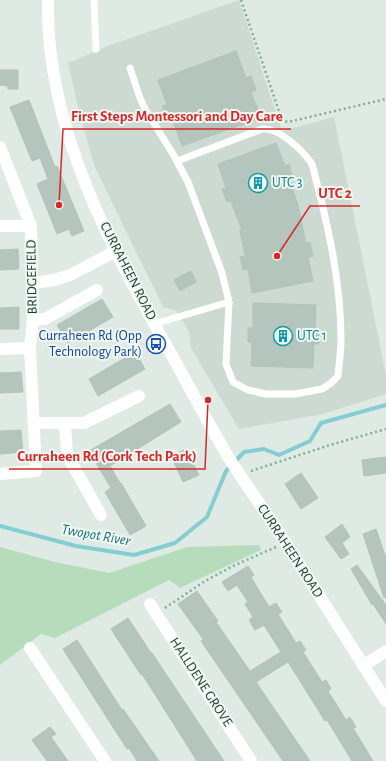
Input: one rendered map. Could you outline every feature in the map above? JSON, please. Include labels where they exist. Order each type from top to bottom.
[{"type":"street","name":"CURRAHEEN ROAD","points":[[48,0],[52,70],[65,127],[80,171],[116,250],[154,324],[229,457],[284,540],[386,701]]},
{"type":"street","name":"BRIDGEFIELD","points":[[0,147],[31,226],[33,320],[30,348],[36,471],[0,474]]},
{"type":"street","points":[[0,226],[31,226]]},
{"type":"street","points":[[33,283],[54,280],[70,275],[116,250]]},
{"type":"street","points":[[33,320],[45,318],[97,290]]},
{"type":"street","points":[[0,349],[30,348]]},
{"type":"street","points":[[34,423],[84,423],[139,396]]},
{"type":"street","points":[[65,424],[67,455],[101,515]]},
{"type":"street","name":"HALLDENE GROVE","points":[[153,609],[251,761]]},
{"type":"street","points":[[30,648],[105,761]]},
{"type":"street","points":[[363,666],[386,651]]},
{"type":"lane","points":[[94,0],[96,49]]},
{"type":"lane","points":[[130,68],[145,109],[188,182],[222,273],[229,302],[226,364],[233,382],[248,390],[266,394],[295,394],[322,389],[338,376],[341,341],[340,312],[319,191],[312,164],[307,156],[291,142],[268,128],[177,161]]},
{"type":"lane","points":[[154,324],[229,302]]},
{"type":"path","points":[[241,0],[281,117],[284,121],[288,122],[386,99]]},
{"type":"path","points":[[241,475],[330,445],[386,429]]},
{"type":"path","points":[[153,609],[233,566],[273,549],[284,540]]},
{"type":"shaded area","points":[[239,0],[282,131],[334,117],[386,375],[386,394],[323,414],[239,429],[191,348],[189,332],[177,311],[163,307],[94,165],[81,119],[68,63],[108,46]]},
{"type":"green space","points":[[259,545],[261,550],[180,588],[169,580],[55,638],[41,634],[0,665],[0,547],[55,562],[109,573],[187,547]]},
{"type":"building","points":[[236,51],[246,78],[251,76],[256,90],[251,92],[261,118],[182,146],[173,121],[168,122],[162,106],[167,105],[158,80]]},
{"type":"building","points":[[0,70],[18,70],[18,89],[8,89],[8,86],[0,85]]},
{"type":"building","points":[[29,100],[55,167],[57,166],[84,231],[72,236],[69,229],[57,234],[37,184],[48,179],[40,158],[32,161],[10,107]]},
{"type":"building","points":[[276,143],[285,166],[289,164],[293,178],[289,179],[298,205],[306,243],[310,242],[313,256],[308,257],[313,281],[252,293],[248,269],[243,270],[240,257],[245,256],[240,231],[242,231],[231,201],[227,202],[222,189],[226,188],[218,164]]},
{"type":"building","points":[[18,249],[19,269],[0,270],[0,250]]},
{"type":"building","points":[[191,271],[196,282],[180,291],[174,280]]},
{"type":"building","points":[[102,299],[113,317],[68,343],[57,325]]},
{"type":"building","name":"UTC 1","points":[[253,303],[316,305],[315,330],[319,330],[319,344],[314,344],[313,368],[251,366],[252,342],[248,342],[248,328],[253,328]]},
{"type":"building","points":[[19,307],[19,329],[0,329],[0,308]]},
{"type":"building","points":[[135,352],[145,369],[98,396],[89,379]]},
{"type":"building","points":[[21,372],[23,392],[0,393],[0,373]]},
{"type":"building","points":[[170,404],[181,422],[110,466],[146,526],[130,535],[105,492],[111,488],[89,451]]},
{"type":"building","points":[[21,430],[23,452],[0,454],[0,431]]},
{"type":"building","points":[[186,449],[199,475],[183,482],[171,456]]},
{"type":"building","points":[[386,457],[386,473],[364,476],[362,460]]},
{"type":"building","points":[[301,473],[318,498],[301,509],[285,484]]},
{"type":"building","points":[[342,524],[350,537],[342,543],[349,554],[341,559],[325,537]]},
{"type":"building","points":[[376,529],[386,558],[386,597],[384,598],[363,534]]},
{"type":"building","points":[[357,565],[386,605],[386,624],[373,604],[372,605],[351,569]]},
{"type":"building","points":[[248,566],[254,575],[251,577],[269,607],[276,603],[282,612],[278,614],[296,643],[300,641],[306,650],[303,652],[322,682],[326,680],[331,689],[328,691],[346,720],[350,717],[356,727],[353,728],[373,761],[352,761],[327,720],[325,721],[288,662],[256,682],[310,761],[283,761],[201,641],[203,639],[178,604],[197,591],[218,621],[216,622],[250,671],[281,652],[264,625],[255,630],[249,620],[253,617],[245,604],[248,602],[237,585],[228,591],[222,582]]},
{"type":"building","points":[[128,618],[224,761],[197,761],[142,674],[141,675],[111,629]]},
{"type":"building","points":[[77,640],[122,710],[123,709],[159,761],[137,761],[129,748],[127,749],[63,649]]},
{"type":"building","points":[[50,727],[56,734],[51,737],[68,761],[47,761],[32,740]]},
{"type":"waterway","name":"Twopot River","points":[[0,526],[76,546],[134,555],[175,543],[207,517],[226,471],[244,452],[264,449],[279,455],[310,441],[321,423],[386,405]]},
{"type":"place","name":"UTC 3","points":[[258,183]]},
{"type":"place","name":"First Steps Montessori and Day Care","points":[[59,205]]},
{"type":"place","name":"UTC 2","points":[[277,256]]},
{"type":"place","name":"UTC 1","points":[[283,336]]},
{"type":"place","name":"Curraheen Rd (Opp Technology Park)","points":[[156,344]]},
{"type":"place","name":"Curraheen Rd (Cork Tech Park)","points":[[208,400]]}]
